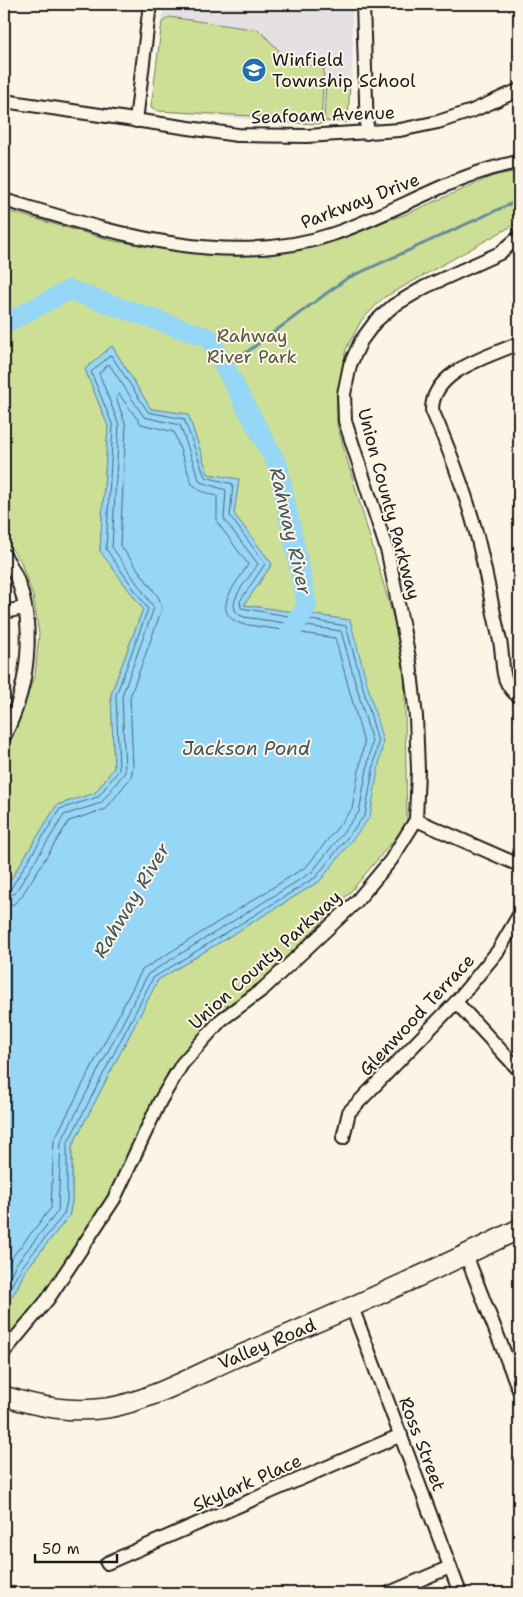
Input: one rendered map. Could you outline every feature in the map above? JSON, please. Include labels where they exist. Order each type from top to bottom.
[{"type":"street","points":[[136,121],[150,4]]},
{"type":"street","points":[[363,4],[366,133]]},
{"type":"street","name":"Seafoam Avenue","points":[[4,101],[237,135],[307,136],[400,130],[438,122],[472,111],[519,90]]},
{"type":"street","name":"Parkway Drive","points":[[4,200],[141,238],[196,246],[267,248],[332,235],[378,217],[467,176],[497,166],[519,162]]},
{"type":"street","name":"Union County Parkway","points":[[4,1352],[48,1299],[114,1199],[160,1101],[182,1064],[220,1020],[263,989],[356,902],[391,860],[416,820],[418,770],[410,663],[388,553],[345,421],[344,394],[350,365],[362,341],[375,322],[393,306],[425,287],[500,253],[519,237]]},
{"type":"street","points":[[519,343],[446,378],[435,393],[432,402],[432,410],[463,489],[477,536],[501,647],[503,674],[508,688],[519,696]]},
{"type":"street","points":[[4,555],[17,583],[24,608],[27,636],[24,677],[13,716],[4,737]]},
{"type":"street","points":[[4,612],[24,608]]},
{"type":"street","points":[[416,820],[519,865]]},
{"type":"street","name":"Glenwood Terrace","points":[[343,1138],[349,1112],[456,1002],[498,952],[518,920]]},
{"type":"street","points":[[456,1002],[519,1070]]},
{"type":"street","name":"Valley Road","points":[[4,1396],[38,1407],[59,1410],[79,1411],[129,1404],[352,1307],[519,1229]]},
{"type":"street","points":[[466,1255],[518,1383]]},
{"type":"street","name":"Ross Street","points":[[352,1307],[460,1593]]},
{"type":"street","name":"Skylark Place","points":[[107,1564],[400,1436]]},
{"type":"street","points":[[388,1593],[450,1567]]},
{"type":"shaded area","name":"Winfield Township School","points":[[164,4],[352,4],[353,58],[348,122],[321,124],[290,123],[158,111],[151,107]]},
{"type":"green space","name":"Winfield Township School","points":[[169,17],[259,30],[293,65],[324,66],[321,124],[290,123],[290,118],[158,111],[151,107],[162,22]]},
{"type":"green space","points":[[326,80],[350,81],[348,122],[324,121]]},
{"type":"green space","name":"Rahway River Park","points":[[519,171],[519,222],[383,298],[361,321],[346,349],[337,398],[337,425],[404,654],[407,824],[352,890],[267,979],[208,1025],[169,1070],[84,1246],[4,1349],[4,1307],[16,1290],[25,1271],[69,1216],[72,1202],[72,1146],[158,980],[320,881],[350,620],[244,605],[272,564],[234,514],[239,479],[208,474],[188,414],[151,409],[112,346],[85,369],[108,426],[100,550],[143,609],[111,694],[114,768],[95,793],[57,805],[4,890],[4,757],[35,675],[39,634],[33,596],[20,560],[4,539],[4,210],[114,241],[178,250],[310,244],[404,215],[495,175]]},
{"type":"water","name":"Jackson Pond","points":[[112,346],[151,409],[188,414],[208,474],[239,479],[234,514],[272,564],[244,605],[350,620],[383,742],[370,817],[320,881],[158,980],[72,1146],[72,1202],[69,1216],[25,1271],[16,1290],[4,1307],[4,890],[57,805],[95,793],[114,768],[111,694],[143,609],[100,551],[108,426],[85,369]]},
{"type":"waterway","points":[[225,368],[346,279],[519,200]]},
{"type":"waterway","name":"Rahway River","points":[[4,324],[69,290],[209,338],[278,466],[307,605],[287,638]]},
{"type":"place","name":"Winfield Township School","points":[[254,70]]}]
